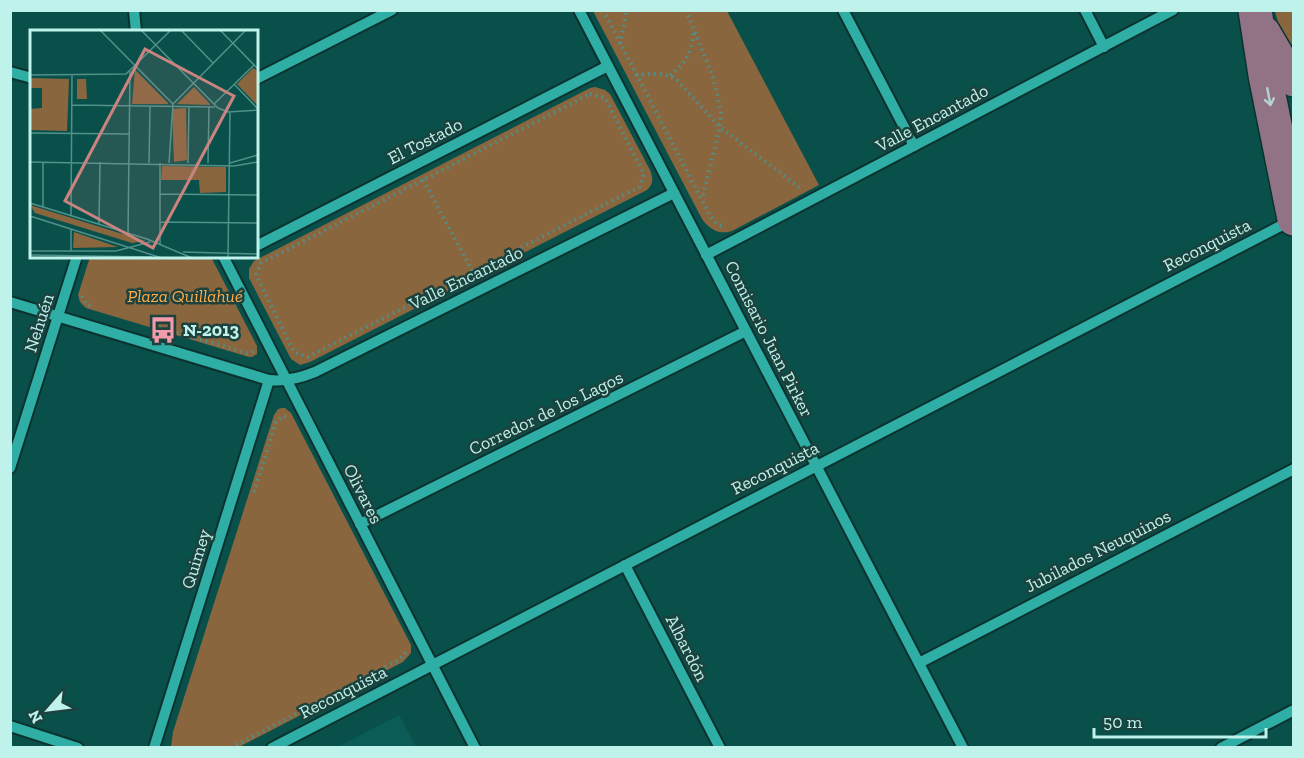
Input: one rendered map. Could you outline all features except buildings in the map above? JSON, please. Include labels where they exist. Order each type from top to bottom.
[{"type":"main road","points":[[1255,15],[1293,80]]},
{"type":"main road","points":[[1255,15],[1293,219]]},
{"type":"street","points":[[134,10],[136,30]]},
{"type":"street","points":[[258,78],[392,10]]},
{"type":"street","name":"Comisario Juan Pirker","points":[[579,10],[963,747]]},
{"type":"street","points":[[843,10],[914,146]]},
{"type":"street","points":[[1085,10],[1104,47]]},
{"type":"street","name":"Valle Encantado","points":[[706,255],[1173,10]]},
{"type":"street","name":"El Tostado","points":[[258,245],[608,66]]},
{"type":"street","points":[[10,72],[30,77]]},
{"type":"street","name":"Valle Encantado","points":[[10,302],[269,380],[286,380],[315,372],[674,193]]},
{"type":"street","name":"Reconquista","points":[[272,747],[1293,219]]},
{"type":"street","name":"Nehuén","points":[[10,468],[77,258]]},
{"type":"street","name":"Olivares","points":[[228,258],[286,380],[475,747]]},
{"type":"street","name":"Corredor de los Lagos","points":[[360,524],[746,331]]},
{"type":"street","name":"Quimey","points":[[154,747],[269,380]]},
{"type":"street","name":"Jubilados Neuquinos","points":[[919,663],[1293,469]]},
{"type":"street","name":"Albardón","points":[[625,565],[720,747]]},
{"type":"street","points":[[1221,747],[1293,710]]},
{"type":"street","points":[[10,726],[78,747]]},
{"type":"path","points":[[603,10],[701,200],[714,222],[718,225],[730,225]]},
{"type":"path","points":[[620,44],[627,10]]},
{"type":"path","points":[[686,10],[713,77],[721,111],[720,127],[701,200]]},
{"type":"path","points":[[670,75],[686,60],[695,32]]},
{"type":"path","points":[[636,75],[670,75],[720,127],[800,189],[808,185]]},
{"type":"path","points":[[590,94],[605,98],[644,174],[639,187],[473,272],[308,357],[294,352],[256,275],[261,263],[590,94]]},
{"type":"path","points":[[423,180],[473,272]]},
{"type":"path","points":[[83,292],[83,298],[88,306],[102,310]]},
{"type":"path","points":[[146,323],[247,353]]},
{"type":"path","points":[[251,501],[276,422],[283,416],[290,420]]},
{"type":"path","points":[[231,747],[397,661],[406,652],[405,645]]},
{"type":"shaded area","points":[[399,715],[416,747],[338,747]]},
{"type":"green space","points":[[593,11],[727,11],[819,185],[732,231],[719,232],[708,226],[702,219]]},
{"type":"green space","points":[[1275,11],[1293,11],[1293,60],[1280,29]]},
{"type":"green space","points":[[595,87],[610,94],[650,170],[652,180],[647,190],[310,362],[300,365],[291,359],[249,278],[249,269],[254,261]]},
{"type":"green space","name":"Plaza Quillahué","points":[[90,258],[212,258],[257,346],[257,354],[249,357],[86,308],[80,302],[78,295]]},
{"type":"green space","points":[[285,408],[291,413],[411,645],[411,653],[403,662],[239,747],[171,747],[173,732],[274,415],[278,409]]},
{"type":"place","name":"N-2013","points":[[163,330]]}]
